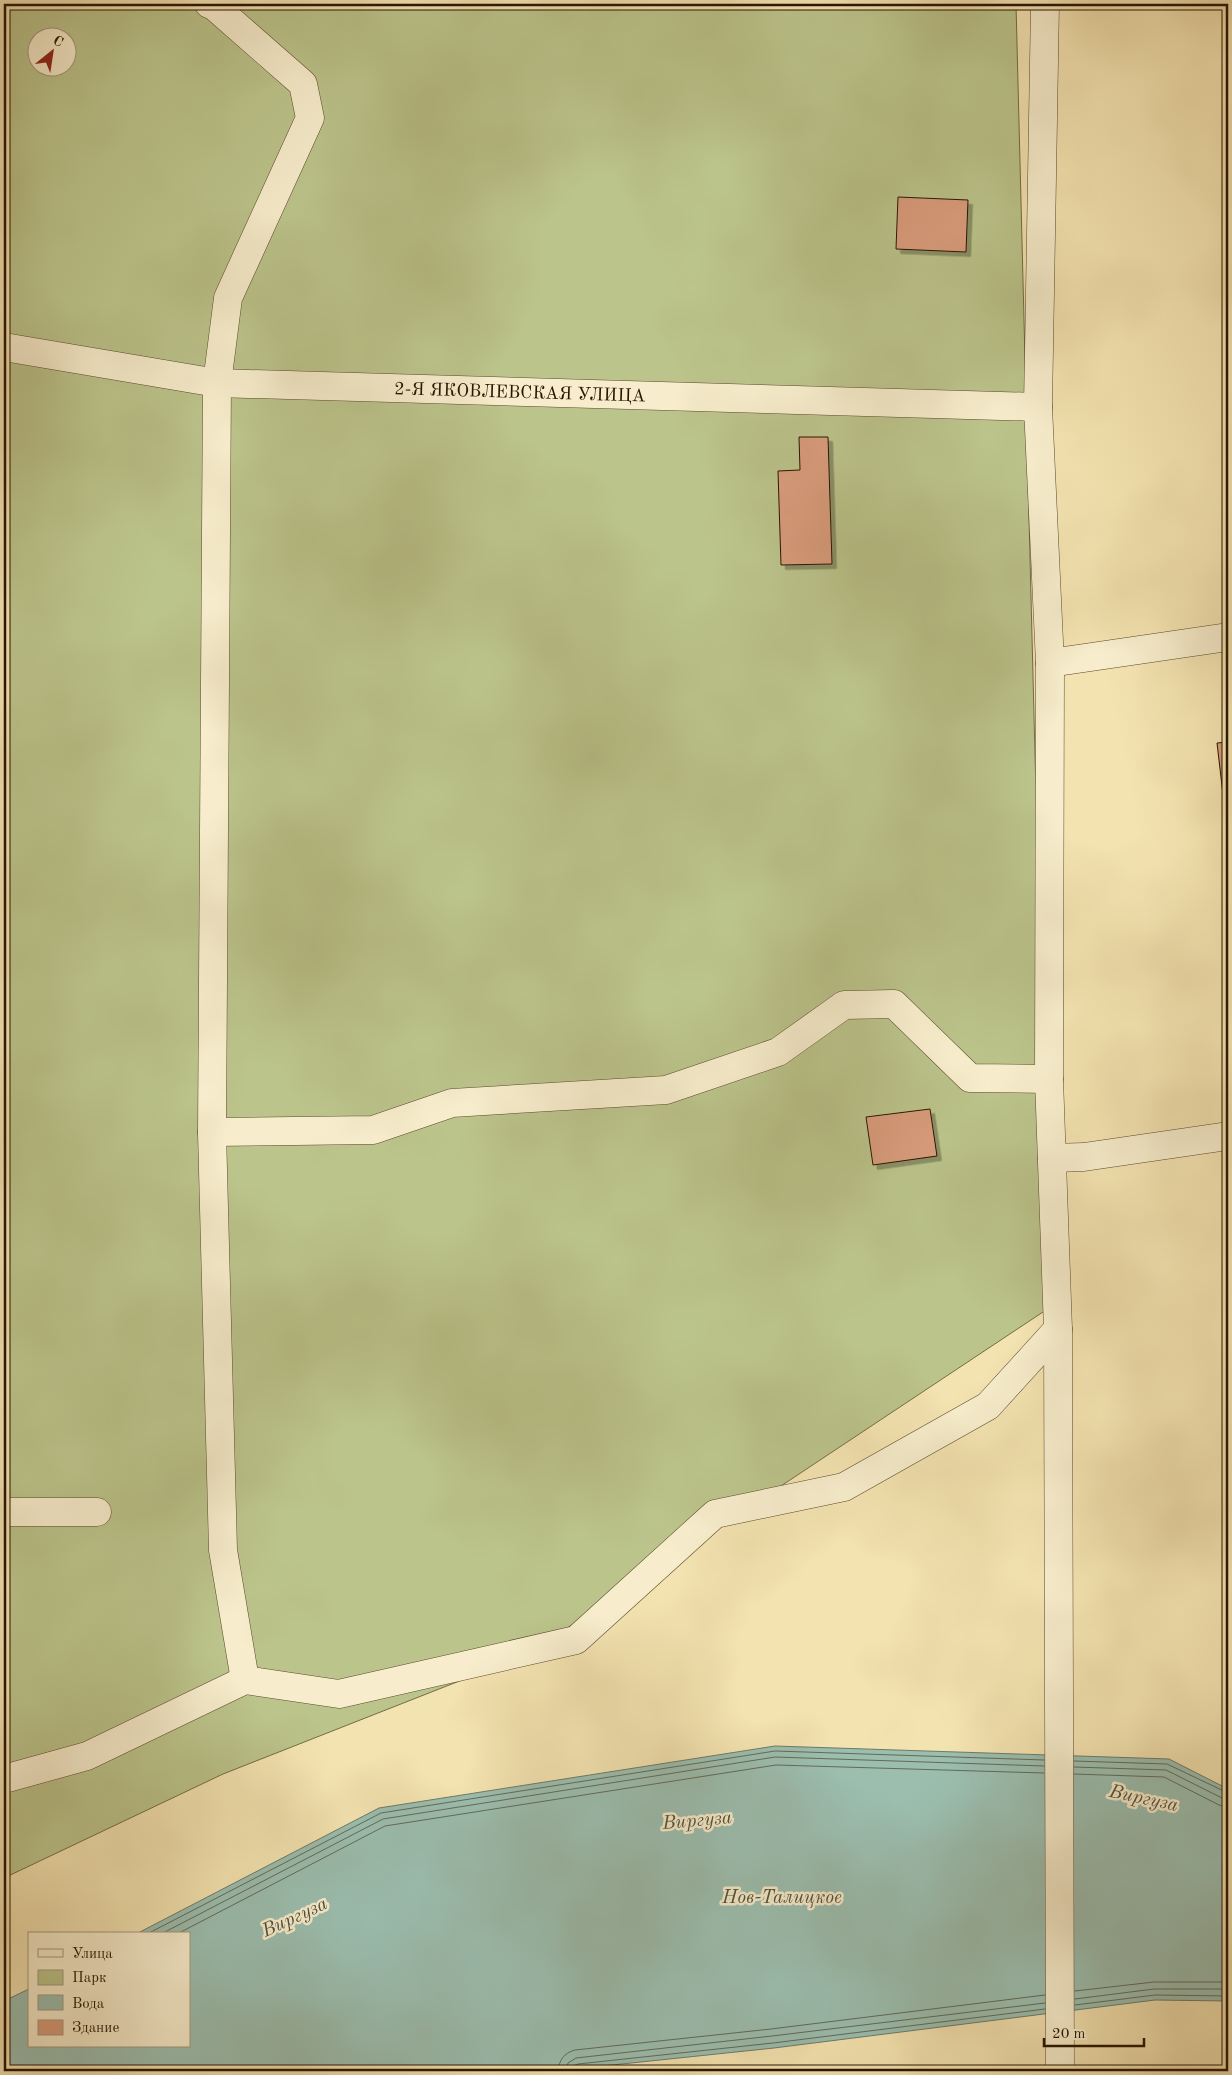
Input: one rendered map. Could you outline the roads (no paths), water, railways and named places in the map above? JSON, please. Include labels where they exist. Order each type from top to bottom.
[{"type":"street","points":[[209,4],[214,6],[303,84],[310,118],[228,298],[217,383],[212,1132],[223,1550],[245,1680]]},
{"type":"street","points":[[1045,4],[1038,407],[1050,663],[1049,1079],[1058,1329],[1058,2043],[1060,2071]]},
{"type":"street","name":"2-Я ЯКОВЛЕВСКАЯ УЛИЦА","points":[[4,346],[217,383],[1038,407]]},
{"type":"street","points":[[1050,663],[1228,637]]},
{"type":"street","points":[[212,1132],[373,1130],[452,1103],[666,1090],[778,1052],[844,1005],[894,1004],[970,1078],[1049,1079]]},
{"type":"street","points":[[1052,1158],[1084,1157],[1228,1136]]},
{"type":"street","points":[[4,1779],[87,1756],[245,1680],[340,1694],[576,1640],[715,1514],[844,1487],[988,1406],[1058,1329]]},
{"type":"street","points":[[4,1512],[96,1512]]},
{"type":"water","name":"Нов-Талицкое","points":[[775,1746],[1169,1759],[1228,1789],[1228,2001],[1155,2000],[774,2048],[555,2071],[4,2071],[4,2001],[28,1989],[28,2048],[190,2048],[190,1932],[140,1932],[379,1808]]},
{"type":"water label","name":"Виргуза","points":[[1144,1797]]},
{"type":"water label","name":"Виргуза","points":[[697,1819]]},
{"type":"water label","name":"Виргуза","points":[[294,1916]]}]
